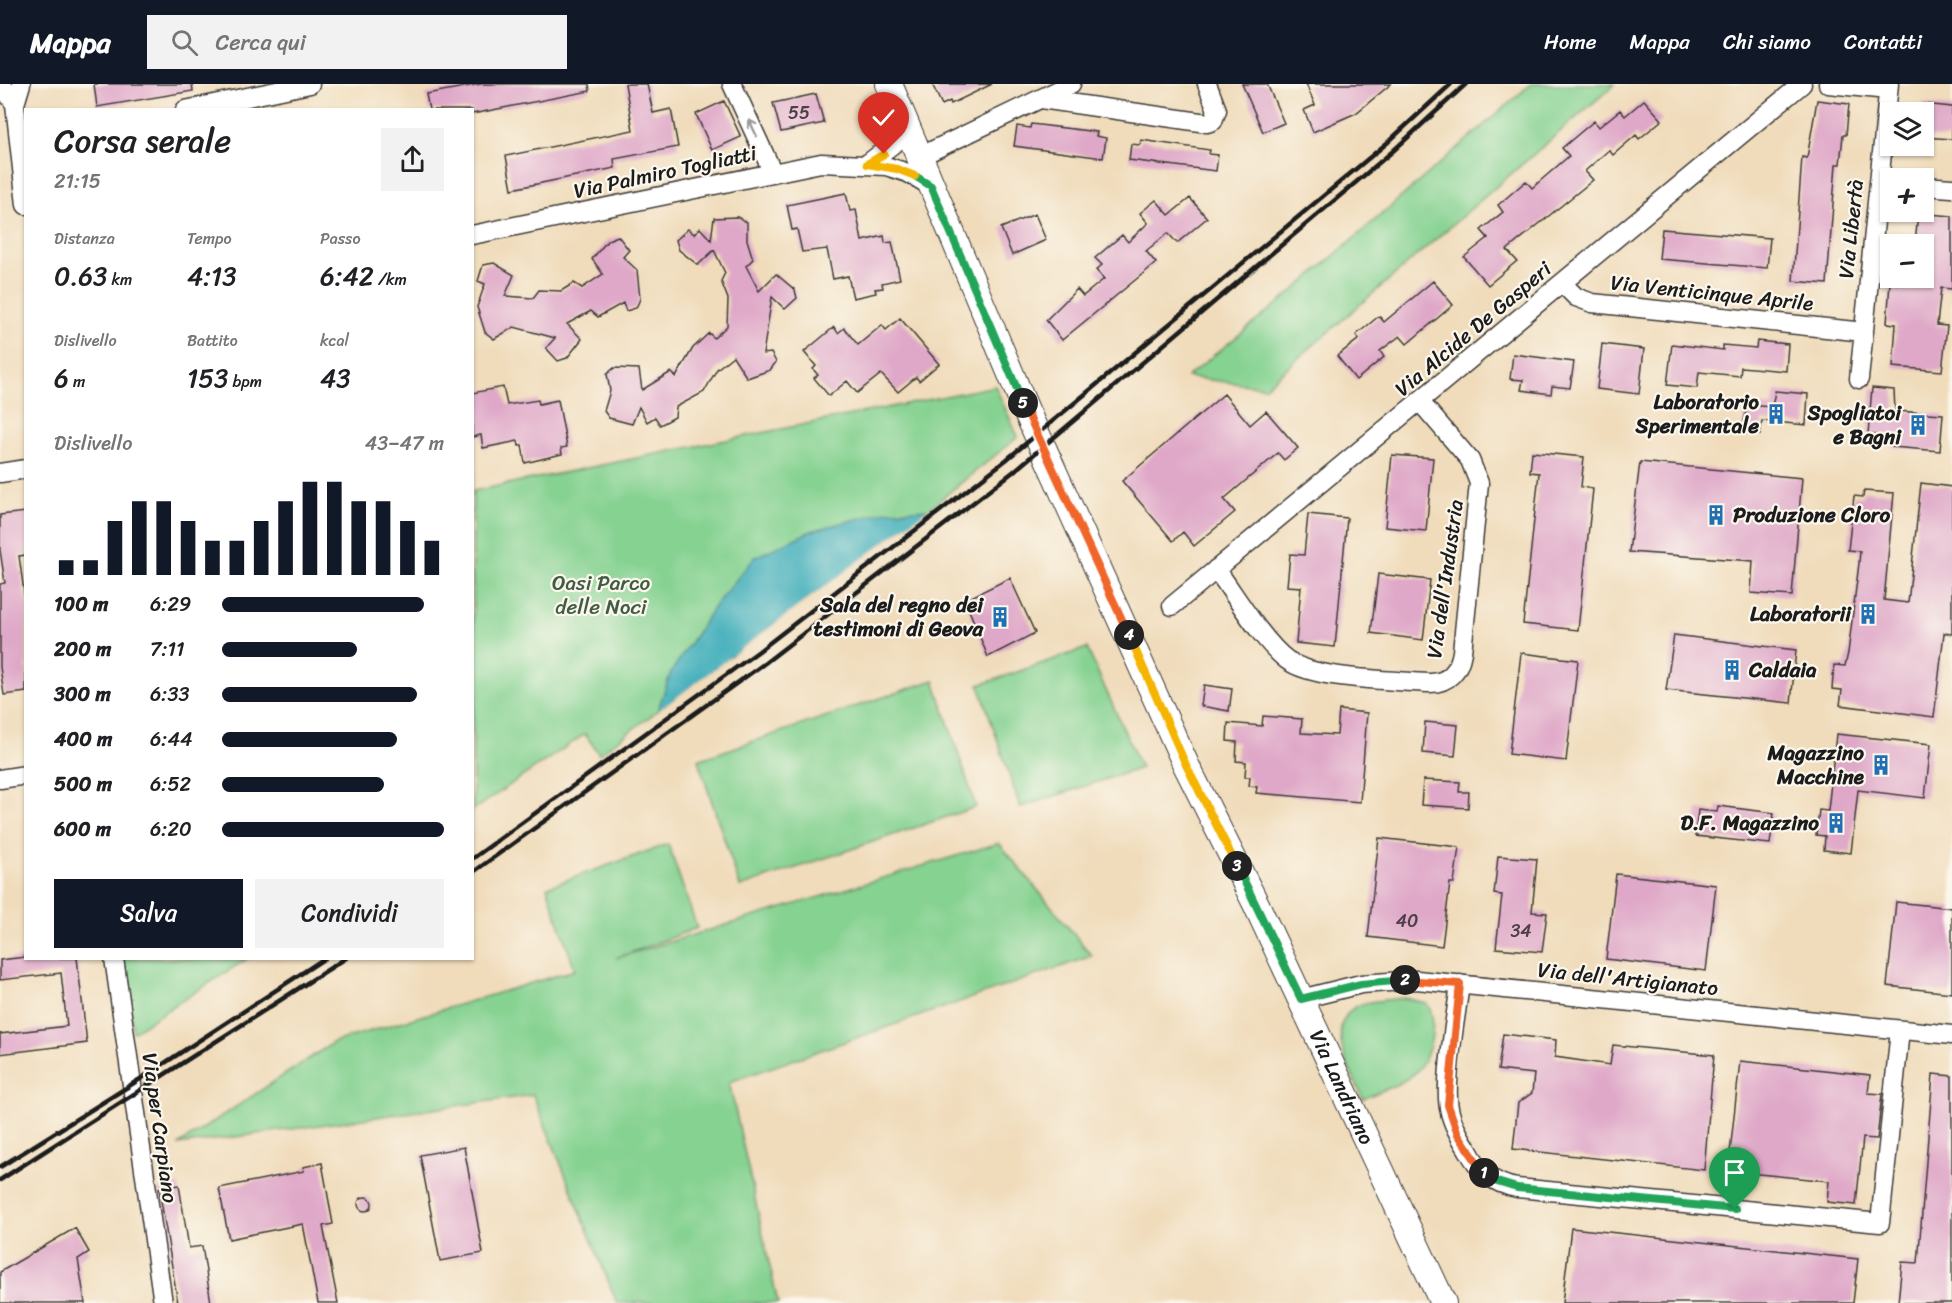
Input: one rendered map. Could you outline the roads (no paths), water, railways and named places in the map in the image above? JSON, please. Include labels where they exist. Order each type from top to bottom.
[{"type":"street","points":[[1,84],[15,104]]},
{"type":"street","points":[[21,84],[15,104],[24,187]]},
{"type":"street","points":[[198,108],[310,84]]},
{"type":"street","points":[[732,84],[773,173]]},
{"type":"street","name":"Via Landriano","points":[[889,84],[1026,410],[1186,765],[1256,904],[1443,1303]]},
{"type":"street","points":[[919,157],[1071,84]]},
{"type":"street","points":[[1041,99],[1207,123],[1213,121],[1217,110],[1207,84]]},
{"type":"street","name":"Via Alcide De Gasperi","points":[[1172,606],[1421,403],[1802,84]]},
{"type":"street","points":[[1828,84],[1889,87]]},
{"type":"street","name":"Via Libertà","points":[[1885,168],[1889,87]]},
{"type":"street","points":[[867,164],[909,132]]},
{"type":"street","name":"Via Palmiro Togliatti","points":[[474,235],[821,163],[867,164],[902,171],[931,186]]},
{"type":"street","points":[[1934,187],[1952,188]]},
{"type":"street","name":"Via Libertà","points":[[1859,379],[1880,213]]},
{"type":"street","name":"Via Venticinque Aprile","points":[[1563,284],[1576,297],[1592,303],[1864,332]]},
{"type":"street","name":"Via dell'Industria","points":[[1216,569],[1275,649],[1294,665],[1320,673],[1428,683],[1450,677],[1459,665],[1462,652],[1479,483],[1470,460],[1421,403]]},
{"type":"street","points":[[0,473],[24,469]]},
{"type":"street","points":[[0,779],[24,775]]},
{"type":"street","name":"Via per Carpiano","points":[[114,960],[164,1303]]},
{"type":"street","name":"Via dell'Artigianato","points":[[1301,999],[1383,982],[1404,980],[1952,1035]]},
{"type":"street","points":[[1460,984],[1448,1090],[1451,1119],[1479,1169],[1497,1182],[1517,1188],[1880,1223],[1900,1030]]},
{"type":"water","points":[[929,509],[657,712],[671,672],[716,604],[755,557],[811,531],[887,511]]},
{"type":"railway","points":[[474,858],[759,651],[1006,460],[1387,143],[1451,84]]},
{"type":"railway","points":[[474,872],[765,663],[1013,472],[1393,151],[1466,84]]},
{"type":"railway","points":[[0,1167],[145,1076],[322,960]]},
{"type":"railway","points":[[0,1180],[343,960]]},
{"type":"place","name":"Laboratorio Sperimentale","points":[[1776,414]]},
{"type":"place","name":"Spogliatoi e Bagni","points":[[1918,425]]},
{"type":"place","name":"Produzione Cloro","points":[[1716,515]]},
{"type":"place","name":"Laboratorii","points":[[1868,614]]},
{"type":"place","name":"Sala del regno dei testimoni di Geova","points":[[1000,617]]},
{"type":"place","name":"Caldaia","points":[[1732,670]]},
{"type":"place","name":"Magazzino Macchine","points":[[1881,765]]},
{"type":"place","name":"D.F. Magazzino","points":[[1836,823]]},
{"type":"park label","name":"Oasi Parco delle Noci","points":[[601,595]]}]
